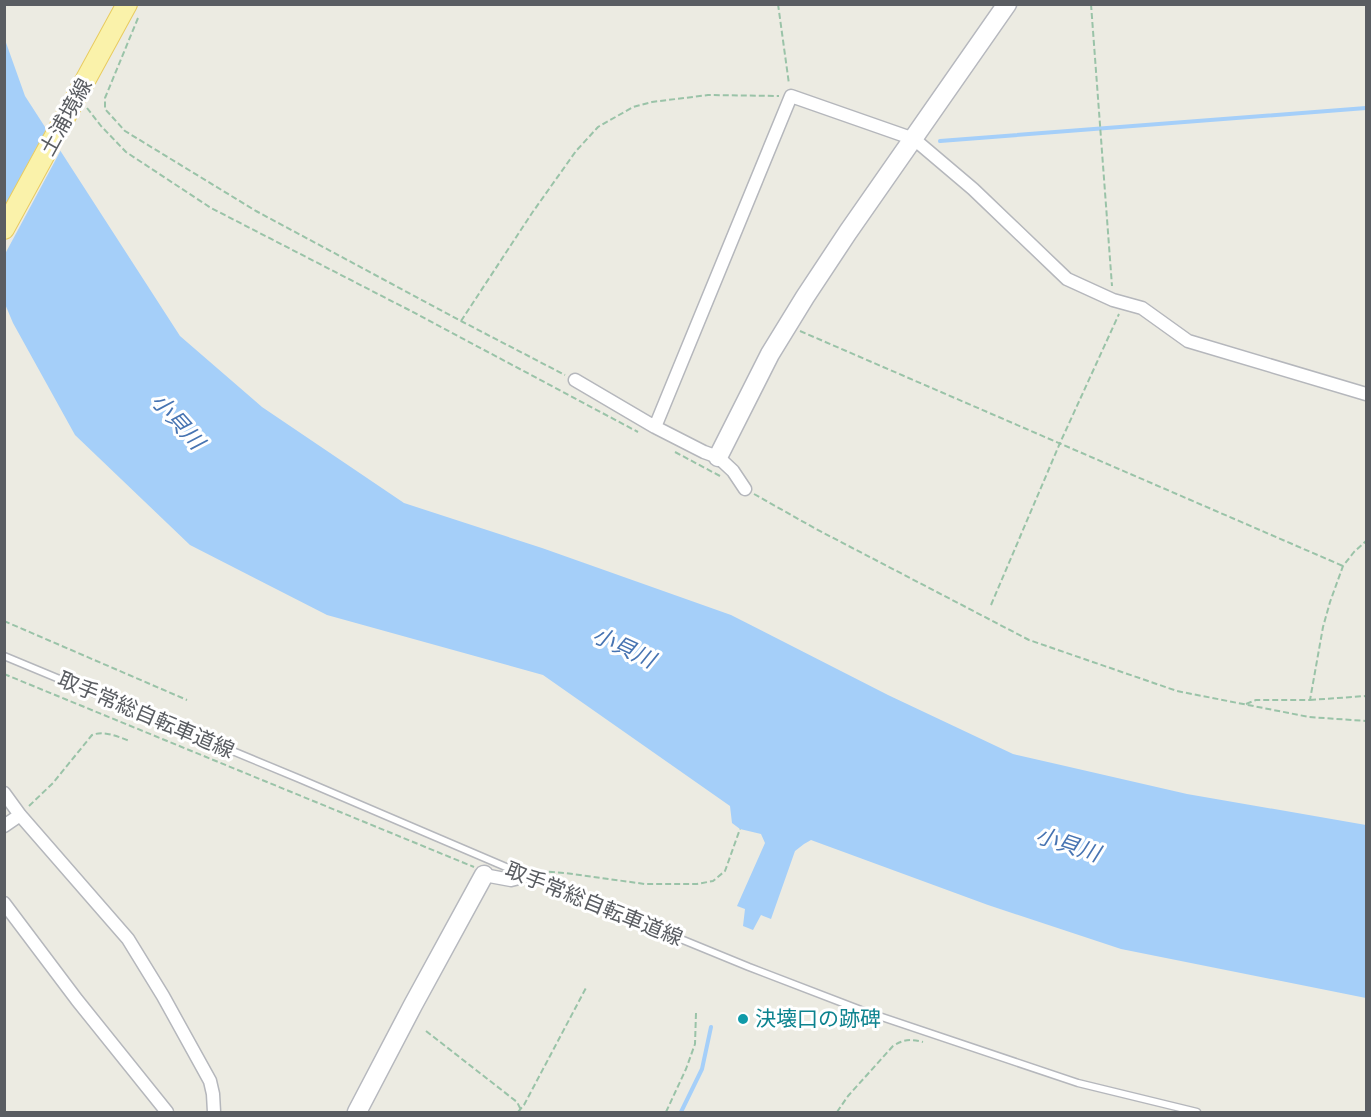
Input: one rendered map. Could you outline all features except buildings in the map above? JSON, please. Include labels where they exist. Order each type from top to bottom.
[{"type":"main road","name":"土浦境線","points":[[4,230],[72,106],[133,10]]},
{"type":"street","points":[[718,457],[770,354],[787,326],[848,232],[1007,4]]},
{"type":"street","points":[[655,427],[791,96],[914,139],[973,189],[1067,279],[1142,309],[1188,341],[1366,394]]},
{"type":"street","points":[[575,380],[655,427],[718,457],[733,471],[744,489]]},
{"type":"street","points":[[4,793],[20,815],[128,939],[163,996],[210,1081],[214,1113]]},
{"type":"street","points":[[4,826],[20,815]]},
{"type":"street","points":[[357,1113],[484,875],[511,880],[527,876]]},
{"type":"street","points":[[4,903],[77,1000],[167,1113]]},
{"type":"lane","name":"取手常総自転車道線","points":[[4,656],[527,876],[861,1010],[1078,1083],[1197,1113]]},
{"type":"path","points":[[461,321],[557,177],[598,127],[633,106],[672,99],[708,95],[791,96],[778,4]]},
{"type":"path","points":[[991,605],[1119,301],[1101,136],[1091,4]]},
{"type":"path","points":[[133,10],[105,98],[105,109],[125,131],[256,211],[575,380]]},
{"type":"path","points":[[787,326],[1342,566]]},
{"type":"path","points":[[1310,700],[1323,627],[1342,566],[1366,541]]},
{"type":"path","points":[[4,621],[187,700]]},
{"type":"path","points":[[4,674],[466,863],[484,875]]},
{"type":"path","points":[[1246,705],[1256,700],[1310,700],[1366,696]]},
{"type":"path","points":[[20,815],[53,783],[92,735],[99,732],[130,741]]},
{"type":"path","points":[[527,876],[536,871],[645,884],[697,884],[713,881],[725,871],[740,829]]},
{"type":"path","points":[[520,1112],[587,986]]},
{"type":"path","points":[[666,1113],[695,1044],[696,1013]]},
{"type":"path","points":[[426,1031],[517,1102],[520,1112]]},
{"type":"path","points":[[837,1113],[848,1096],[893,1046],[912,1039],[932,1044]]},
{"type":"water","name":"小貝川","points":[[4,37],[25,96],[180,336],[262,407],[404,503],[542,548],[731,615],[888,695],[1013,754],[1187,794],[1366,825],[1366,998],[1121,949],[988,905],[811,840],[795,851],[771,919],[761,915],[753,930],[743,926],[745,909],[737,906],[765,843],[761,834],[740,829],[732,823],[730,806],[543,675],[327,615],[190,545],[75,435],[13,323],[5,304]]},
{"type":"pier","points":[[48,126],[62,148],[5,254],[5,206]]},
{"type":"waterway","points":[[940,141],[1366,108]]},
{"type":"waterway","points":[[681,1112],[702,1069],[711,1027]]},
{"type":"place","name":"決壊口の跡碑","points":[[743,1019]]}]
